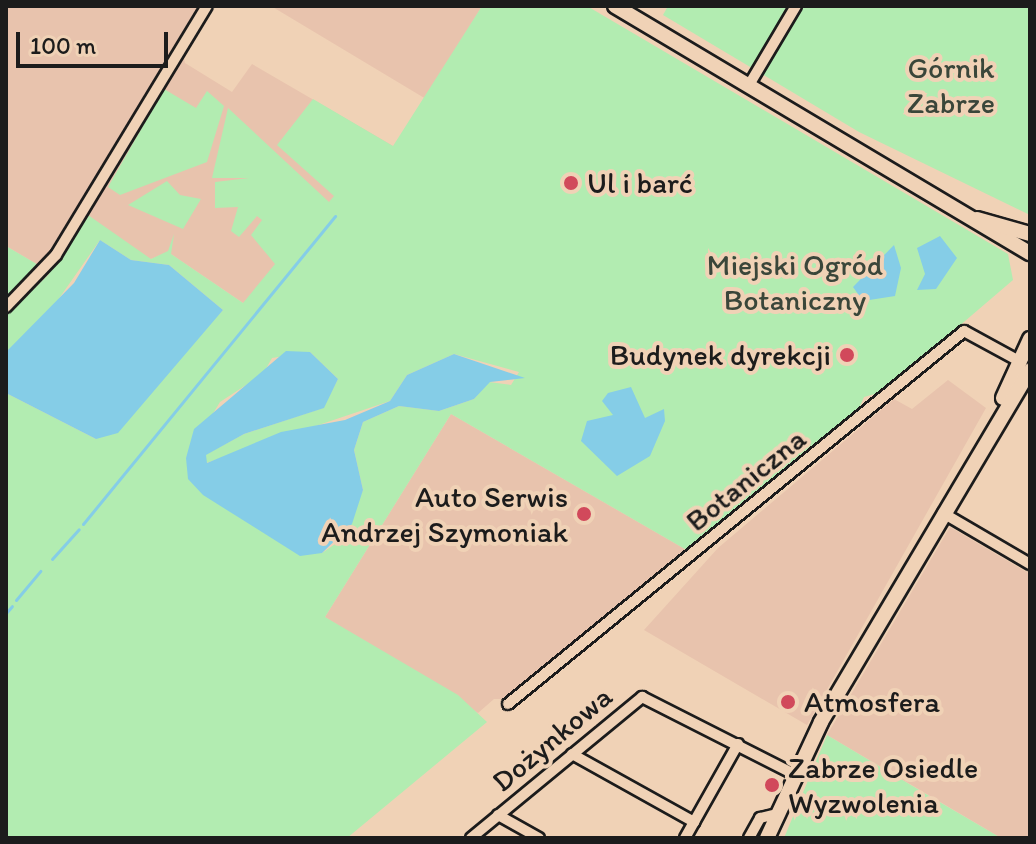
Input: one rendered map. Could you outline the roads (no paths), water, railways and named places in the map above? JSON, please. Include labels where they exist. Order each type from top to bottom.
[{"type":"street","points":[[6,307],[41,274],[207,6]]},
{"type":"street","points":[[615,6],[1030,253]]},
{"type":"street","points":[[749,85],[796,6]]},
{"type":"street","points":[[971,218],[1030,234]]},
{"type":"street","name":"Botaniczna","points":[[508,704],[964,331],[1025,366]]},
{"type":"street","points":[[767,838],[796,775],[1025,366],[1030,339]]},
{"type":"street","points":[[943,513],[1030,564]]},
{"type":"street","name":"Dożynkowa","points":[[471,838],[648,696],[796,775]]},
{"type":"street","points":[[685,838],[738,744]]},
{"type":"street","points":[[572,754],[694,822]]},
{"type":"street","points":[[749,838],[760,818],[778,814]]},
{"type":"street","points":[[498,815],[539,838]]},
{"type":"water","points":[[940,236],[957,258],[936,289],[917,290],[925,274],[917,248]]},
{"type":"water","points":[[100,240],[131,260],[169,265],[223,310],[118,433],[96,439],[6,393],[6,352],[74,283]]},
{"type":"water","points":[[894,245],[901,268],[895,296],[863,301],[853,287]]},
{"type":"water","points":[[286,351],[310,352],[338,379],[324,408],[244,434],[206,455],[207,463],[281,432],[345,420],[390,401],[407,375],[454,354],[525,378],[490,382],[474,399],[439,411],[399,406],[363,422],[354,450],[363,490],[352,524],[322,553],[300,556],[203,495],[188,479],[186,458],[194,429]]},
{"type":"water","points":[[631,387],[645,418],[664,409],[665,421],[650,456],[617,476],[581,441],[587,421],[613,415],[602,401],[608,393]]},
{"type":"waterway","points":[[83,524],[335,216]]},
{"type":"waterway","points":[[52,559],[79,529]]},
{"type":"waterway","points":[[16,600],[40,571]]},
{"type":"waterway","points":[[6,613],[12,606]]},
{"type":"place","name":"Ul i barć","points":[[571,183]]},
{"type":"place","name":"Budynek dyrekcji","points":[[847,355]]},
{"type":"place","name":"Auto Serwis Andrzej Szymoniak","points":[[584,514]]},
{"type":"place","name":"Atmosfera","points":[[788,702]]},
{"type":"place","name":"Zabrze Osiedle Wyzwolenia","points":[[772,785]]},
{"type":"park label","name":"Górnik Zabrze","points":[[951,85]]},
{"type":"park label","name":"Miejski Ogród Botaniczny","points":[[795,282]]}]
